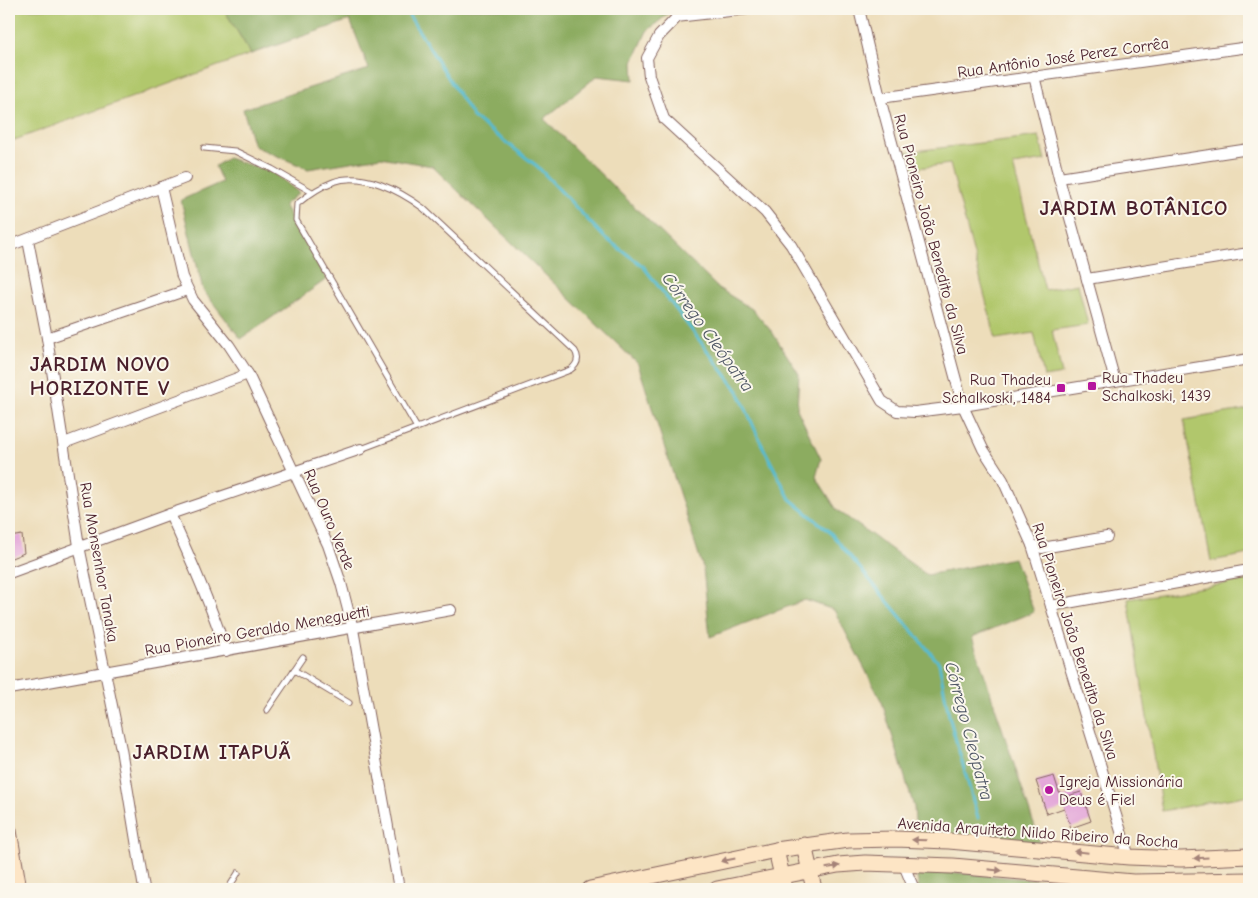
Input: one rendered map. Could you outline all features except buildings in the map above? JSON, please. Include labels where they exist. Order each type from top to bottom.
[{"type":"main road","points":[[9,831],[19,889]]},
{"type":"main road","name":"Avenida Arquiteto Nildo Ribeiro da Rocha","points":[[590,889],[776,850],[848,840],[949,841],[1129,857],[1181,859],[1249,856]]},
{"type":"main road","points":[[804,845],[814,889]]},
{"type":"main road","points":[[776,850],[783,883]]},
{"type":"main road","points":[[1129,857],[1134,886]]},
{"type":"main road","points":[[717,889],[783,883],[810,871],[838,865],[865,863],[953,866],[1134,886],[1249,880]]},
{"type":"street","points":[[685,9],[659,36],[647,58],[649,76],[664,119],[765,212],[791,245],[882,401],[897,411],[916,412],[963,406],[1249,359]]},
{"type":"street","points":[[676,17],[748,9]]},
{"type":"street","name":"Rua Pioneiro João Benedito da Silva","points":[[859,9],[880,98],[963,406],[983,449],[1003,480],[1032,545],[1129,857]]},
{"type":"street","name":"Rua Antônio José Perez Corrêa","points":[[880,98],[1249,47]]},
{"type":"street","points":[[1034,76],[1058,178],[1114,381]]},
{"type":"street","points":[[1058,178],[1249,148]]},
{"type":"street","points":[[9,246],[185,178]]},
{"type":"street","name":"Rua Ouro Verde","points":[[161,187],[182,277],[187,290],[238,357],[248,374],[328,545],[341,583],[352,628],[399,889]]},
{"type":"street","name":"Rua Monsenhor Tanaka","points":[[28,240],[47,338],[79,546],[121,749],[144,889]]},
{"type":"street","points":[[1087,279],[1249,253]]},
{"type":"street","points":[[47,338],[187,290]]},
{"type":"street","points":[[64,443],[248,374]]},
{"type":"street","points":[[9,573],[79,546],[361,449]]},
{"type":"street","points":[[170,514],[211,606],[226,651]]},
{"type":"street","points":[[1032,545],[1042,548],[1107,537]]},
{"type":"street","points":[[1051,606],[1249,570]]},
{"type":"street","name":"Rua Pioneiro Geraldo Meneguetti","points":[[9,689],[451,610]]},
{"type":"street","points":[[904,863],[914,889]]},
{"type":"lane","points":[[204,148],[235,151],[272,169],[312,192]]},
{"type":"lane","points":[[361,449],[417,428],[570,370],[575,367],[578,360],[575,351],[423,208],[407,196],[367,181],[351,179],[335,181],[312,192],[297,204],[296,220],[417,428]]},
{"type":"lane","points":[[267,710],[303,657]]},
{"type":"lane","points":[[294,670],[349,703]]},
{"type":"lane","points":[[228,889],[238,873]]},
{"type":"green space","points":[[9,9],[221,9],[225,11],[251,54],[9,142]]},
{"type":"green space","points":[[221,9],[674,9],[647,31],[633,62],[634,80],[597,76],[544,119],[718,288],[752,309],[772,332],[799,374],[797,409],[821,459],[816,477],[837,510],[927,575],[1014,558],[1034,612],[972,637],[1040,843],[916,836],[914,807],[882,702],[834,610],[805,600],[710,637],[703,568],[638,364],[432,166],[381,157],[308,169],[254,146],[243,109],[369,69],[350,20],[251,54],[225,11]]},
{"type":"green space","points":[[1039,136],[1045,160],[1013,165],[1045,290],[1078,284],[1088,325],[1052,330],[1062,374],[1044,377],[1034,333],[996,339],[950,164],[910,169],[906,152]]},
{"type":"green space","points":[[228,158],[274,173],[299,193],[284,205],[327,279],[241,339],[203,290],[181,200],[222,182],[215,166]]},
{"type":"green space","points":[[1249,409],[1249,554],[1211,561],[1184,420]]},
{"type":"green space","points":[[1249,580],[1249,795],[1162,811],[1128,599]]},
{"type":"green space","points":[[916,872],[960,873],[1070,883],[1072,889],[919,889]]},
{"type":"waterway","name":"Córrego Cleópatra","points":[[405,9],[473,117],[537,166],[604,237],[643,266],[738,391],[761,443],[790,499],[829,531],[939,663],[949,716],[978,818]]},
{"type":"place","name":"Rua Thadeu Schalkoski, 1439","points":[[1092,386]]},
{"type":"place","name":"Rua Thadeu Schalkoski, 1484","points":[[1061,388]]},
{"type":"place","name":"Igreja Missionária Deus é Fiel","points":[[1049,790]]},
{"type":"district","name":"JARDIM BOTÂNICO","points":[[1134,208]]},
{"type":"district","name":"JARDIM NOVO HORIZONTE V","points":[[100,376]]},
{"type":"district","name":"JARDIM ITAPUÃ","points":[[212,752]]}]
